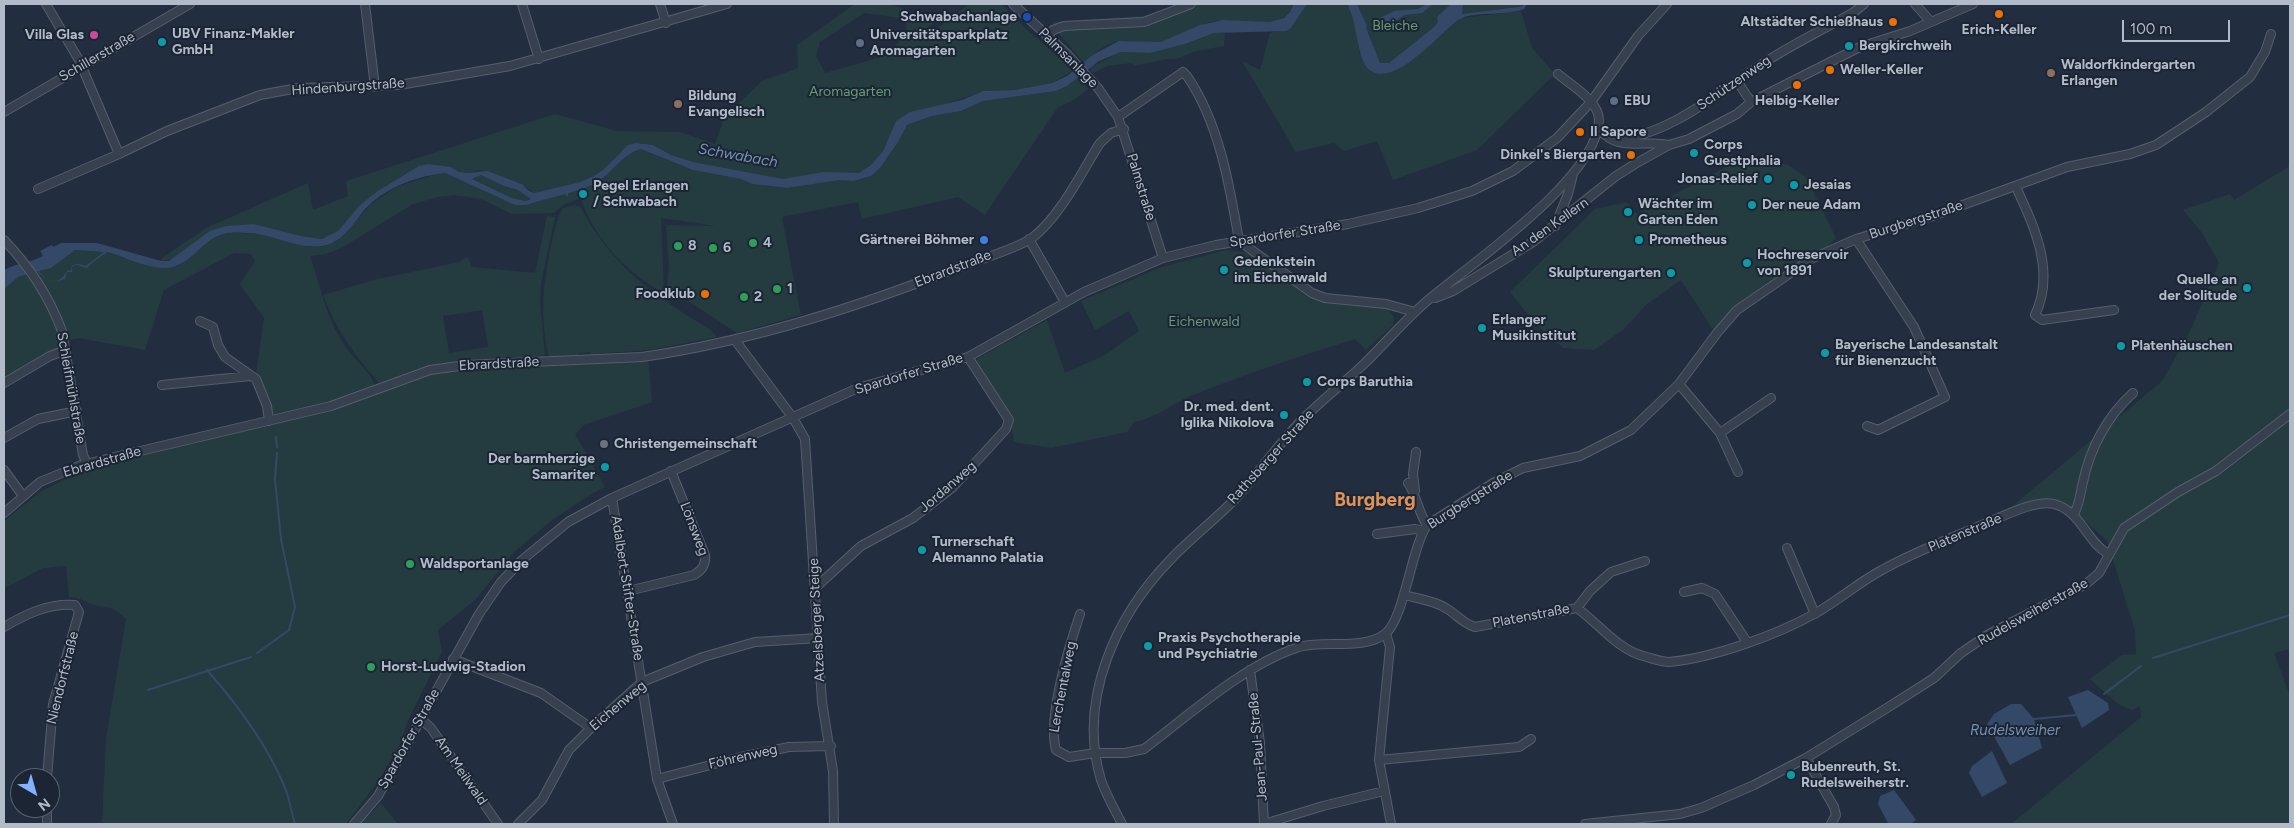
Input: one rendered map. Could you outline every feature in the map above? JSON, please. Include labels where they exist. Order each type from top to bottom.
[{"type":"street","points":[[46,4],[81,66],[120,154]]},
{"type":"street","name":"Schillerstraße","points":[[4,112],[190,4]]},
{"type":"street","points":[[365,4],[375,87]]},
{"type":"street","points":[[522,4],[539,59]]},
{"type":"street","points":[[660,4],[666,23]]},
{"type":"street","name":"Hindenburgstraße","points":[[38,189],[120,154],[167,131],[235,103],[260,95],[298,88],[375,87],[510,66],[666,23],[727,4]]},
{"type":"street","name":"Palmsanlage","points":[[1013,4],[1068,56],[1094,84],[1118,116]]},
{"type":"street","points":[[1047,36],[1053,30],[1064,26],[1148,21],[1191,4]]},
{"type":"street","name":"Spardorfer Straße","points":[[354,824],[378,796],[478,614],[501,582],[522,560],[568,522],[612,498],[858,388],[968,357],[1065,302],[1163,258],[1239,241],[1348,224],[1418,208],[1472,191],[1530,160],[1557,138],[1591,102],[1638,36],[1667,4]]},
{"type":"street","name":"Schützenweg","points":[[1608,138],[1632,136],[1668,123],[1719,96],[1772,57],[1842,19],[1864,4]]},
{"type":"street","points":[[1914,4],[1931,22]]},
{"type":"street","name":"An den Kellern","points":[[1426,302],[1453,291],[1555,227],[1616,176],[1669,145],[1690,140],[1737,114],[1751,102],[1860,47],[1931,22],[1974,4]]},
{"type":"street","name":"Burgbergstraße","points":[[1377,534],[1425,528],[1493,483],[1523,468],[1580,456],[1631,430],[1679,384],[1717,333],[1737,310],[1806,262],[1856,239],[1930,217],[2067,167],[2130,154],[2156,145],[2206,112],[2250,77],[2265,52],[2271,34]]},
{"type":"street","points":[[1118,116],[1183,72],[1190,80],[1219,143],[1230,187],[1239,241],[1312,293],[1325,298],[1386,304],[1416,312]]},
{"type":"street","points":[[1558,74],[1591,102],[1599,118],[1598,129],[1608,138]]},
{"type":"street","points":[[1738,81],[1751,102]]},
{"type":"street","name":"Palmstraße","points":[[1118,116],[1124,129],[1163,258]]},
{"type":"street","name":"Ebrardstraße","points":[[4,513],[40,482],[66,470],[331,406],[414,374],[446,367],[642,356],[735,340],[832,313],[934,277],[1029,239],[1048,222],[1100,143],[1111,133],[1124,129]]},
{"type":"street","name":"Rathsberger Straße","points":[[1122,824],[1102,780],[1095,753],[1093,732],[1095,708],[1104,667],[1120,627],[1142,590],[1172,557],[1234,500],[1299,423],[1368,361],[1426,302],[1532,217],[1573,174],[1586,156],[1598,129]]},
{"type":"street","name":"An den Kellern","points":[[1608,138],[1619,144],[1632,145],[1653,142],[1669,145]]},
{"type":"street","points":[[1555,227],[1568,194],[1573,174]]},
{"type":"street","points":[[2016,187],[2040,247],[2043,268],[2042,293],[2035,315],[2042,320],[2114,310]]},
{"type":"street","points":[[1029,239],[1065,302]]},
{"type":"street","points":[[1856,239],[1914,328],[1945,397],[1878,430],[1867,426]]},
{"type":"street","name":"Schleifmühlstraße","points":[[4,240],[24,260],[56,314],[66,350],[83,455],[87,464]]},
{"type":"street","points":[[200,321],[213,327],[218,345],[225,357],[256,379],[267,406],[269,421]]},
{"type":"street","points":[[735,340],[793,418]]},
{"type":"street","points":[[4,383],[50,356],[66,350]]},
{"type":"street","name":"Jordanweg","points":[[815,588],[861,546],[913,518],[953,487],[1006,429],[1008,420],[968,357]]},
{"type":"street","points":[[162,385],[250,376]]},
{"type":"street","points":[[1679,384],[1720,433],[1738,472]]},
{"type":"street","points":[[2074,514],[2080,503],[2083,481],[2098,441],[2111,415],[2133,393]]},
{"type":"street","points":[[1720,433],[1771,398]]},
{"type":"street","points":[[4,438],[38,419],[77,412]]},
{"type":"street","name":"Rudelsweiherstraße","points":[[1585,824],[1680,814],[1701,808],[1754,785],[1806,758],[1934,678],[1961,653],[1989,634],[2053,603],[2086,584],[2099,574],[2108,560],[2108,554],[2124,528],[2178,492],[2216,471],[2290,414]]},
{"type":"street","name":"Atzelsberger Steige","points":[[793,418],[805,439],[822,702],[830,746],[834,824]]},
{"type":"street","points":[[1416,452],[1413,474],[1415,493],[1425,528]]},
{"type":"street","points":[[4,470],[23,496]]},
{"type":"street","name":"Lönsweg","points":[[628,591],[694,575],[701,570],[706,562],[705,555],[671,471]]},
{"type":"street","points":[[1408,483],[1415,493]]},
{"type":"street","name":"Adalbert-Stifter-Straße","points":[[612,498],[657,779],[673,824]]},
{"type":"street","name":"Platenstraße","points":[[1577,608],[1617,643],[1641,656],[1668,662],[1717,652],[1777,632],[1815,614],[1882,570],[2016,511],[2043,503],[2054,504],[2074,514],[2085,526],[2092,541],[2108,554]]},
{"type":"street","name":"Burgbergstraße","points":[[1386,634],[1392,625],[1404,595],[1425,528]]},
{"type":"street","points":[[1787,548],[1815,614]]},
{"type":"street","name":"Platenstraße","points":[[1404,595],[1448,609],[1464,623],[1476,626],[1505,623],[1540,613],[1577,608],[1590,591],[1611,572],[1645,561]]},
{"type":"street","points":[[1684,592],[1702,588],[1715,594],[1747,642]]},
{"type":"street","name":"Niendorfstraße","points":[[4,627],[33,612],[50,606],[66,604],[75,605],[78,608],[79,612],[53,704],[48,768]]},
{"type":"street","name":"Lerchentalweg","points":[[1080,614],[1070,646],[1058,701],[1053,739],[1056,750],[1062,755],[1069,757],[1095,753]]},
{"type":"street","points":[[1095,753],[1124,753],[1144,748],[1250,670],[1297,647],[1372,641],[1386,634],[1390,647],[1379,760],[1391,824]]},
{"type":"street","name":"Eichenweg","points":[[518,824],[542,800],[569,750],[642,682],[703,657],[755,642],[819,638]]},
{"type":"street","points":[[453,659],[541,693],[591,728]]},
{"type":"street","name":"Jean-Paul-Straße","points":[[1250,670],[1260,743],[1264,824]]},
{"type":"street","name":"Am Meilwald","points":[[421,719],[431,728],[498,824]]},
{"type":"street","points":[[1379,760],[1519,747],[1531,740]]},
{"type":"street","name":"Föhrenweg","points":[[657,779],[741,757],[789,747],[830,746]]},
{"type":"street","points":[[1806,758],[1834,807],[1836,815],[1831,824]]},
{"type":"street","points":[[1264,824],[1323,806],[1384,791]]},
{"type":"green space","name":"Aromagarten","points":[[855,4],[891,4],[936,21],[925,29],[915,32],[906,29],[907,19],[864,13],[820,42],[816,56],[825,73],[885,56],[904,37],[914,39],[930,34],[969,4],[1002,4],[1028,31],[1072,71],[1052,83],[1015,90],[983,91],[896,121],[883,151],[871,165],[859,173],[783,179],[693,162],[671,155],[653,145],[636,143],[619,153],[604,169],[594,176],[580,182],[534,193],[520,183],[480,170],[469,173],[459,172],[451,167],[429,164],[360,205],[338,231],[322,239],[301,236],[254,224],[226,226],[173,259],[161,261],[162,258],[206,228],[308,183],[313,210],[348,196],[346,181],[555,114],[617,131],[680,132],[715,144],[724,118],[762,81],[798,68],[797,45]]},
{"type":"green space","points":[[1184,4],[1294,4],[1288,13],[1280,19],[1270,22],[1215,21],[1162,42],[1115,42],[1100,49],[1084,63],[1060,35],[1052,22],[1144,16]]},
{"type":"green space","points":[[1307,4],[1347,4],[1353,14],[1360,54],[1393,72],[1417,56],[1461,18],[1521,11],[1532,48],[1555,74],[1477,150],[1393,180],[1377,141],[1344,151],[1334,143],[1296,152],[1242,61],[1260,70],[1270,33],[1291,28]]},
{"type":"green space","name":"Bleiche","points":[[1357,4],[1451,4],[1434,27],[1389,63],[1380,64]]},
{"type":"green space","points":[[1463,4],[1523,4],[1518,7],[1461,14]]},
{"type":"green space","points":[[1214,33],[1225,33],[1224,46],[1196,51],[1176,59],[1166,59],[1134,66],[1132,63],[1107,66],[1094,73],[1089,68],[1121,52],[1150,53],[1185,44]]},
{"type":"green space","points":[[1077,77],[1088,89],[1072,101],[1058,107],[985,215],[958,197],[862,219],[858,202],[782,217],[801,315],[737,333],[667,287],[669,266],[666,225],[717,226],[661,218],[664,293],[625,265],[603,241],[594,227],[581,198],[563,205],[554,213],[512,214],[481,199],[454,195],[413,204],[343,247],[326,254],[310,256],[325,304],[335,328],[348,350],[372,378],[374,387],[330,403],[272,418],[256,374],[264,318],[240,284],[255,261],[251,254],[234,253],[164,290],[145,350],[79,338],[58,342],[58,351],[27,364],[4,380],[4,289],[18,277],[45,267],[75,250],[106,252],[151,266],[177,266],[218,235],[231,233],[265,234],[309,247],[321,247],[335,242],[343,236],[370,205],[396,187],[433,175],[445,173],[515,205],[563,194],[591,185],[604,177],[627,156],[641,149],[693,170],[741,179],[752,184],[787,188],[840,180],[853,181],[871,176],[880,168],[907,125],[932,116],[961,111],[983,101],[1056,91],[1067,86]]},
{"type":"green space","points":[[1747,156],[1788,165],[1806,177],[1836,238],[1828,246],[1806,256],[1736,305],[1714,331],[1681,280],[1647,304],[1624,329],[1594,350],[1563,348],[1534,322],[1510,292],[1595,209],[1627,202],[1637,214]]},
{"type":"green space","points":[[2290,166],[2290,649],[2274,653],[2290,696],[2290,824],[2011,824],[2141,717],[2140,706],[2132,710],[2118,704],[2090,679],[2122,655],[2136,654],[2135,630],[2107,541],[2077,513],[2035,501],[2008,510],[2162,381],[2188,336],[2219,263],[2203,234],[2183,210],[2230,194],[2234,200]]},
{"type":"green space","points":[[481,175],[533,198],[525,201],[512,198],[472,179]]},
{"type":"green space","points":[[575,205],[581,208],[593,229],[607,247],[637,279],[672,305],[711,330],[717,337],[648,350],[591,354],[590,352],[579,353],[578,356],[549,357],[545,340],[543,304],[550,249],[559,215],[563,208]]},
{"type":"green space","points":[[547,216],[555,217],[541,283],[540,299],[545,359],[421,370],[380,384],[347,342],[334,320],[323,295],[374,280],[459,262],[468,257],[472,267],[535,273]],"holes":[[[482,310],[488,347],[449,353],[443,316]]]},
{"type":"green space","name":"Eichenwald","points":[[1226,250],[1249,253],[1315,298],[1388,309],[1394,317],[1393,325],[1366,350],[1355,339],[1274,365],[1188,397],[1150,417],[1134,422],[1127,432],[1051,448],[1014,442],[1009,413],[975,365],[978,358],[1047,320],[1065,373],[1105,355],[1139,331],[1129,311],[1095,330],[1081,301],[1162,267]]},
{"type":"green space","points":[[648,358],[652,402],[584,425],[575,434],[605,487],[586,497],[551,521],[514,552],[476,599],[438,630],[442,652],[408,720],[400,744],[379,780],[346,824],[102,824],[106,739],[126,619],[112,609],[69,597],[66,566],[43,568],[5,588],[4,521],[43,490],[97,465],[182,443],[312,415],[431,373],[466,368],[547,366]]},
{"type":"green space","points":[[381,803],[398,824],[360,824]]},
{"type":"water","points":[[1294,4],[1307,4],[1291,28],[1286,31],[1214,33],[1185,44],[1150,53],[1121,52],[1099,61],[1067,86],[1056,91],[983,101],[961,111],[932,116],[907,125],[880,168],[871,176],[853,181],[840,180],[787,188],[752,184],[741,179],[693,170],[641,149],[622,160],[594,184],[526,205],[515,205],[445,173],[415,179],[386,192],[369,205],[343,236],[332,243],[322,246],[301,245],[258,234],[230,233],[213,238],[188,259],[173,267],[158,268],[107,252],[87,268],[77,265],[72,266],[72,272],[67,272],[65,279],[56,281],[61,279],[68,270],[71,271],[72,265],[78,264],[86,266],[104,252],[75,250],[51,268],[39,271],[43,275],[37,271],[18,277],[4,289],[4,270],[43,256],[40,251],[61,243],[97,243],[161,261],[169,261],[210,231],[226,226],[254,224],[301,236],[322,239],[338,231],[360,205],[378,191],[419,166],[429,164],[451,167],[459,172],[487,171],[522,184],[534,193],[580,182],[594,176],[604,169],[628,145],[636,143],[653,145],[671,155],[693,162],[783,179],[824,172],[859,173],[871,165],[883,151],[896,121],[910,112],[962,100],[983,91],[1015,90],[1052,83],[1067,76],[1094,54],[1119,41],[1161,42],[1200,25],[1223,20],[1269,22],[1284,18]],"holes":[[[481,175],[504,186],[518,190],[531,199],[525,201],[512,198],[472,179]]]},
{"type":"water","points":[[1347,4],[1357,4],[1380,63],[1389,63],[1434,27],[1438,22],[1437,17],[1451,4],[1463,4],[1462,14],[1518,7],[1527,4],[1524,9],[1517,11],[1474,15],[1460,19],[1406,65],[1382,74],[1371,71],[1362,59],[1351,11]]},
{"type":"water","points":[[1427,4],[1433,4],[1422,13],[1405,15],[1386,26],[1373,24],[1374,21],[1394,11],[1418,9]]},
{"type":"water","points":[[2088,690],[2108,703],[2109,710],[2082,728],[2068,697]]},
{"type":"water","name":"Rudelsweiher","points":[[2011,704],[2021,704],[2034,719],[2042,748],[2010,765],[1987,724],[1994,714]]},
{"type":"water","points":[[1992,751],[2007,783],[1982,797],[1969,773],[1972,766]]},
{"type":"water","points":[[1894,790],[1916,820],[1910,824],[1888,823],[1878,804],[1880,796]]},
{"type":"waterway","points":[[276,437],[277,447]]},
{"type":"waterway","points":[[257,653],[289,630],[295,607],[281,539],[275,479],[277,453]]},
{"type":"waterway","points":[[2153,658],[2290,615]]},
{"type":"waterway","points":[[148,690],[251,657]]},
{"type":"waterway","points":[[2104,694],[2141,666]]},
{"type":"waterway","points":[[207,670],[229,696],[268,753],[285,788],[295,824]]},
{"type":"waterway","points":[[2034,719],[2076,715]]},
{"type":"place","name":"Erich-Keller","points":[[1999,14]]},
{"type":"place","name":"Schwabachanlage","points":[[1027,17]]},
{"type":"place","name":"Altstädter Schießhaus","points":[[1893,22]]},
{"type":"place","name":"Villa Glas","points":[[94,35]]},
{"type":"place","name":"UBV Finanz-Makler GmbH","points":[[162,42]]},
{"type":"place","name":"Universitätsparkplatz Aromagarten","points":[[860,43]]},
{"type":"place","name":"Bergkirchweih","points":[[1849,46]]},
{"type":"place","name":"Weller-Keller","points":[[1830,70]]},
{"type":"place","name":"Waldorfkindergarten Erlangen","points":[[2051,73]]},
{"type":"place","name":"Helbig-Keller","points":[[1797,85]]},
{"type":"place","name":"EBU","points":[[1614,101]]},
{"type":"place","name":"Bildung Evangelisch","points":[[678,104]]},
{"type":"place","name":"Il Sapore","points":[[1580,132]]},
{"type":"place","name":"Corps Guestphalia","points":[[1694,153]]},
{"type":"place","name":"Dinkel's Biergarten","points":[[1631,155]]},
{"type":"place","name":"Jonas-Relief","points":[[1768,179]]},
{"type":"place","name":"Jesaias","points":[[1794,185]]},
{"type":"place","name":"Pegel Erlangen / Schwabach","points":[[583,194]]},
{"type":"place","name":"Der neue Adam","points":[[1752,205]]},
{"type":"place","name":"Wächter im Garten Eden","points":[[1628,212]]},
{"type":"place","name":"Gärtnerei Böhmer","points":[[984,240]]},
{"type":"place","name":"Prometheus","points":[[1639,240]]},
{"type":"place","name":"4","points":[[753,243]]},
{"type":"place","name":"8","points":[[678,246]]},
{"type":"place","name":"6","points":[[713,248]]},
{"type":"place","name":"Hochreservoir von 1891","points":[[1747,263]]},
{"type":"place","name":"Gedenkstein im Eichenwald","points":[[1224,270]]},
{"type":"place","name":"Skulpturengarten","points":[[1671,273]]},
{"type":"place","name":"Quelle an der Solitude","points":[[2247,288]]},
{"type":"place","name":"1","points":[[777,289]]},
{"type":"place","name":"Foodklub","points":[[705,294]]},
{"type":"place","name":"2","points":[[744,297]]},
{"type":"place","name":"Erlanger Musikinstitut","points":[[1482,328]]},
{"type":"place","name":"Platenhäuschen","points":[[2121,346]]},
{"type":"place","name":"Bayerische Landesanstalt für Bienenzucht","points":[[1825,353]]},
{"type":"place","name":"Corps Baruthia","points":[[1307,382]]},
{"type":"place","name":"Dr. med. dent. Iglika Nikolova","points":[[1284,415]]},
{"type":"place","name":"Christengemeinschaft","points":[[604,444]]},
{"type":"place","name":"Der barmherzige Samariter","points":[[605,467]]},
{"type":"place","name":"Turnerschaft Alemanno Palatia","points":[[922,550]]},
{"type":"place","name":"Waldsportanlage","points":[[410,564]]},
{"type":"place","name":"Praxis Psychotherapie und Psychiatrie","points":[[1148,646]]},
{"type":"place","name":"Horst-Ludwig-Stadion","points":[[371,667]]},
{"type":"place","name":"Bubenreuth, St. Rudelsweiherstr.","points":[[1791,775]]},
{"type":"district","name":"Burgberg","points":[[1375,500]]},
{"type":"water label","name":"Schwabach","points":[[738,156]]}]
